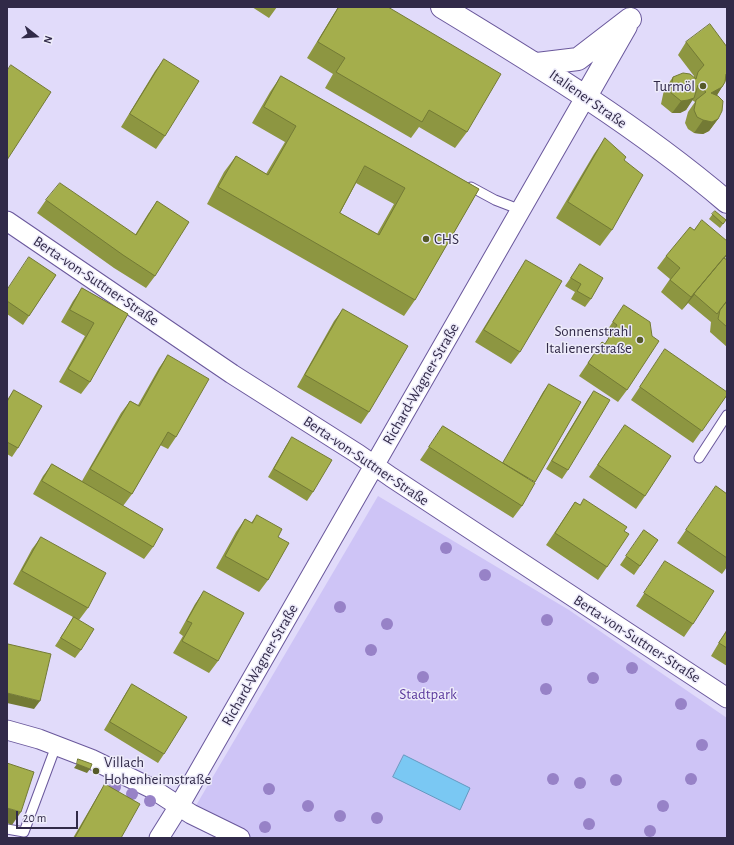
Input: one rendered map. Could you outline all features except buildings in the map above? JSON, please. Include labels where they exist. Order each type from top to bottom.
[{"type":"street","name":"Italiener Straße","points":[[442,7],[586,96],[698,178],[727,202]]},
{"type":"street","points":[[536,64],[578,59],[634,13]]},
{"type":"street","points":[[586,96],[634,13]]},
{"type":"street","name":"Richard-Wagner-Straße","points":[[159,838],[179,806],[586,96]]},
{"type":"street","name":"Berta-von-Suttner-Straße","points":[[7,221],[232,374],[358,454],[727,698]]},
{"type":"street","points":[[7,730],[91,759],[152,788],[191,814],[240,838]]},
{"type":"lane","points":[[471,188],[495,200],[521,210]]},
{"type":"lane","points":[[699,458],[727,415]]},
{"type":"lane","points":[[7,829],[24,832],[56,746]]},
{"type":"green space","name":"Stadtpark","points":[[378,496],[569,610],[727,718],[727,838],[240,838],[191,814]]},
{"type":"water","points":[[404,755],[470,788],[460,810],[393,777]]},
{"type":"place","name":"Turmöl","points":[[703,86]]},
{"type":"place","name":"CHS","points":[[426,239]]},
{"type":"place","name":"Sonnenstrahl Italienerstraße","points":[[640,340]]},
{"type":"place","name":"Villach Hohenheimstraße","points":[[96,771]]}]
